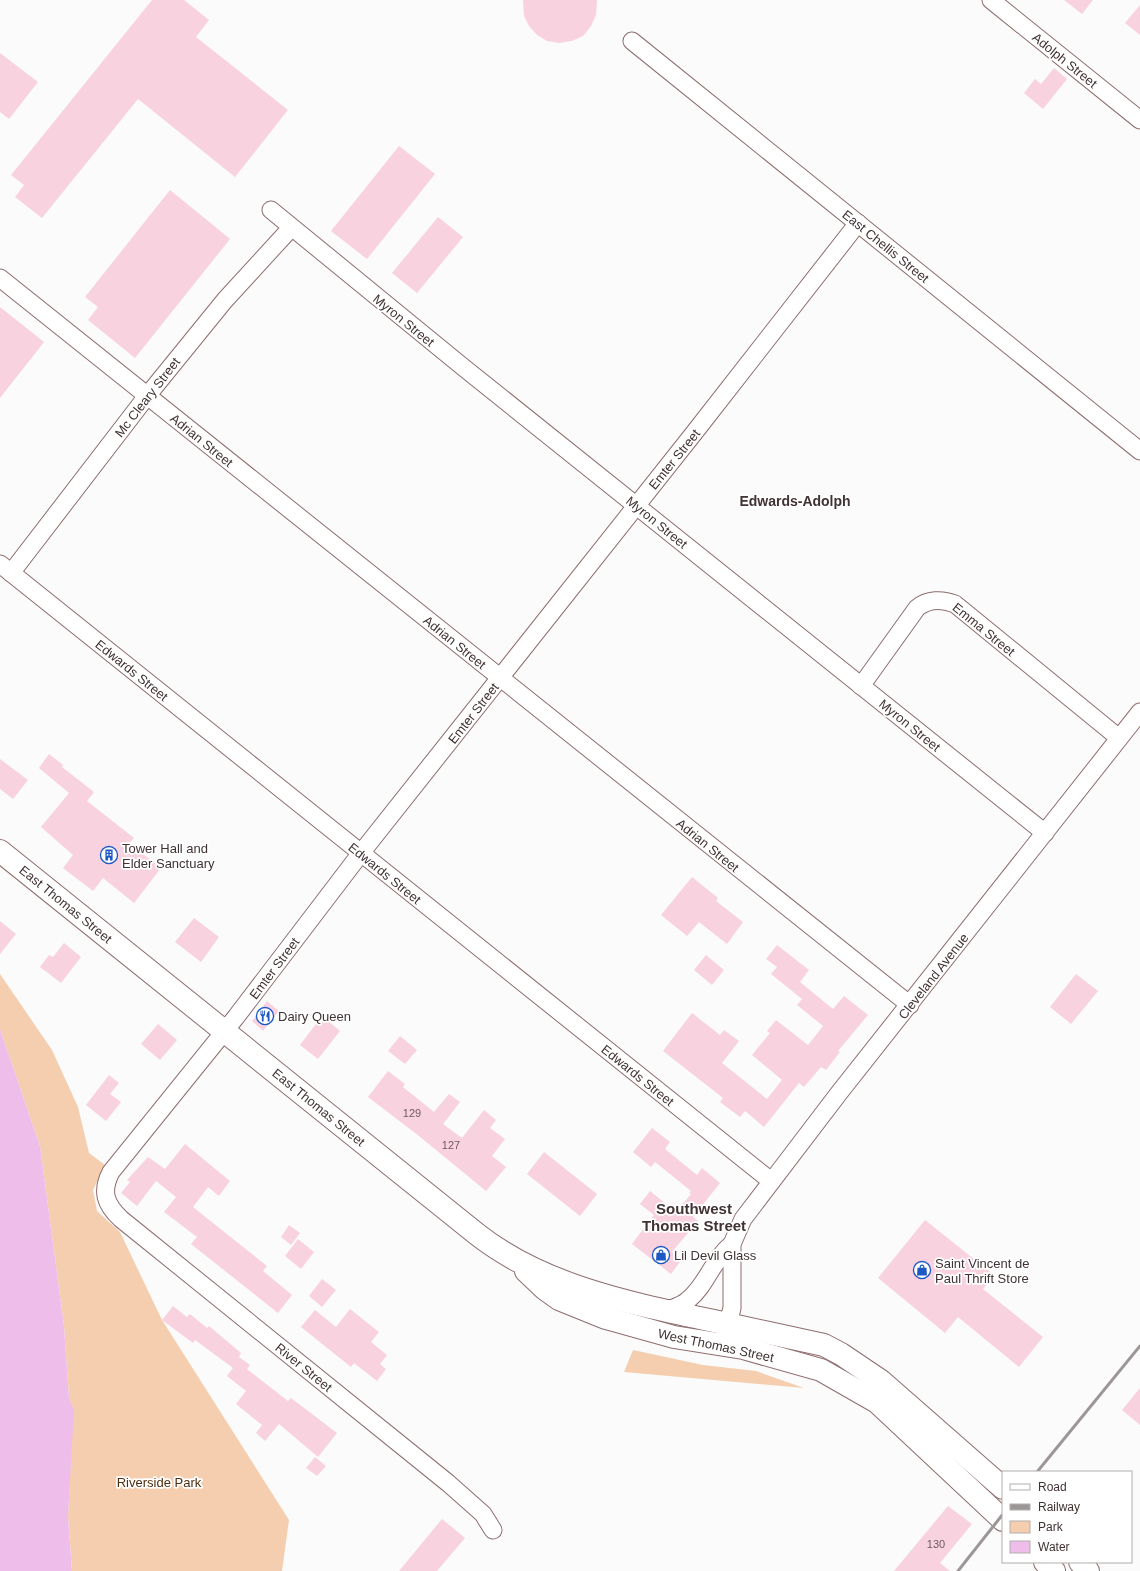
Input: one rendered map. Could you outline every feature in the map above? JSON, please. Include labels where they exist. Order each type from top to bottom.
[{"type":"main road","name":"East Thomas Street","points":[[0,851],[478,1235],[513,1260],[548,1275],[606,1296],[666,1311]]},
{"type":"main road","name":"West Thomas Street","points":[[513,1260],[545,1289],[559,1299],[575,1307],[606,1318],[658,1333],[743,1348],[821,1370],[877,1402],[1002,1519]]},
{"type":"main road","name":"West Thomas Street","points":[[666,1311],[824,1345],[841,1354],[880,1381],[1002,1487]]},
{"type":"main road","points":[[1046,1563],[1054,1571]]},
{"type":"main road","points":[[1081,1563],[1088,1571]]},
{"type":"street","name":"Adolph Street","points":[[991,0],[1140,120]]},
{"type":"street","name":"East Chellis Street","points":[[632,41],[1140,451]]},
{"type":"street","name":"Myron Street","points":[[271,210],[291,228],[636,506],[1045,833]]},
{"type":"street","name":"Emter Street","points":[[110,1209],[106,1197],[105,1186],[112,1172],[225,1031],[362,853],[858,223]]},
{"type":"street","name":"Mc Cleary Street","points":[[5,568],[225,300],[291,228]]},
{"type":"street","name":"Adrian Street","points":[[0,278],[910,1005]]},
{"type":"street","name":"Edwards Street","points":[[5,568],[771,1181]]},
{"type":"street","name":"Emma Street","points":[[862,686],[917,608],[928,602],[947,600],[956,604],[1119,738]]},
{"type":"street","name":"Cleveland Avenue","points":[[666,1311],[688,1302],[693,1296],[716,1262],[732,1244],[743,1219],[771,1181],[1140,712]]},
{"type":"street","name":"River Street","points":[[110,1209],[448,1483],[483,1514],[492,1530]]},
{"type":"street","name":"Cleveland Avenue","points":[[721,1345],[732,1308],[732,1244]]},
{"type":"green space","name":"Riverside Park","points":[[0,974],[52,1050],[78,1107],[89,1153],[105,1165],[93,1190],[97,1211],[120,1232],[162,1320],[289,1520],[282,1571],[72,1571],[68,1516],[73,1410],[69,1398],[64,1326],[40,1146],[0,1029]]},
{"type":"green space","points":[[633,1350],[703,1365],[756,1371],[804,1388],[624,1372]]},
{"type":"water","points":[[0,1029],[40,1146],[64,1326],[69,1398],[74,1410],[68,1516],[72,1571],[0,1571]]},
{"type":"building","points":[[152,0],[184,0],[209,20],[196,37],[288,110],[235,177],[138,99],[42,218],[15,197],[24,185],[11,175]]},
{"type":"building","points":[[523,0],[597,0],[596,15],[591,26],[583,36],[572,41],[559,43],[547,41],[537,35],[529,26],[524,16]]},
{"type":"building","points":[[1064,0],[1093,0],[1082,14]]},
{"type":"building","points":[[1140,5],[1140,35],[1125,23]]},
{"type":"building","points":[[0,53],[38,82],[9,119],[0,112]]},
{"type":"building","points":[[1054,68],[1067,79],[1043,109],[1024,93],[1035,79],[1041,84]]},
{"type":"building","points":[[399,146],[435,174],[367,259],[331,231]]},
{"type":"building","points":[[170,190],[230,239],[135,358],[88,320],[98,307],[85,297]]},
{"type":"building","points":[[438,217],[463,237],[417,293],[392,273]]},
{"type":"building","points":[[0,307],[44,342],[0,398]]},
{"type":"building","points":[[49,754],[63,765],[62,767],[94,792],[87,801],[134,838],[129,843],[161,868],[134,903],[103,878],[93,891],[63,868],[73,855],[41,827],[69,793],[39,768]]},
{"type":"building","points":[[0,759],[28,780],[13,799],[0,789]]},
{"type":"building","points":[[692,877],[718,898],[716,901],[743,922],[727,944],[699,922],[687,936],[661,915]]},
{"type":"building","points":[[194,918],[219,937],[201,962],[175,942]]},
{"type":"building","points":[[0,921],[16,934],[0,954]]},
{"type":"building","points":[[64,943],[81,957],[61,983],[40,967],[49,955],[53,957]]},
{"type":"building","points":[[777,945],[809,970],[800,982],[833,1009],[844,996],[868,1015],[838,1051],[840,1052],[826,1070],[821,1067],[804,1087],[799,1083],[764,1127],[745,1111],[740,1117],[720,1102],[723,1098],[663,1051],[692,1013],[720,1035],[724,1030],[739,1041],[722,1063],[767,1099],[782,1080],[752,1055],[770,1033],[767,1031],[776,1020],[808,1045],[823,1026],[797,1005],[802,999],[771,974],[777,967],[766,959]]},
{"type":"building","points":[[706,955],[724,970],[712,985],[694,970]]},
{"type":"building","points":[[1076,974],[1098,991],[1071,1024],[1050,1007]]},
{"type":"building","name":"Dairy Queen","points":[[267,1001],[279,1011],[263,1031],[252,1021]]},
{"type":"building","points":[[322,1016],[340,1031],[318,1059],[300,1045]]},
{"type":"building","points":[[158,1024],[177,1040],[160,1060],[141,1044]]},
{"type":"building","points":[[400,1036],[417,1050],[405,1064],[388,1051]]},
{"type":"building","points":[[388,1071],[405,1084],[403,1087],[434,1112],[449,1094],[460,1102],[443,1124],[462,1138],[484,1110],[496,1120],[490,1128],[505,1139],[492,1156],[506,1167],[486,1191],[419,1136],[368,1097]]},
{"type":"building","points":[[109,1075],[119,1083],[110,1094],[121,1102],[106,1121],[86,1105]]},
{"type":"building","points":[[652,1128],[670,1142],[665,1149],[697,1175],[702,1168],[720,1183],[693,1217],[698,1221],[672,1252],[682,1259],[671,1274],[632,1244],[654,1215],[640,1204],[650,1191],[676,1212],[691,1194],[689,1193],[691,1191],[655,1162],[651,1167],[633,1152]]},
{"type":"building","points":[[185,1144],[230,1181],[219,1196],[208,1187],[193,1207],[267,1266],[263,1271],[292,1295],[278,1313],[191,1244],[197,1237],[164,1212],[176,1197],[156,1181],[137,1206],[121,1193],[130,1182],[127,1180],[148,1157],[165,1169]]},
{"type":"building","points":[[544,1152],[597,1194],[580,1216],[527,1174]]},
{"type":"building","points":[[925,1220],[994,1275],[983,1289],[1043,1337],[1019,1367],[958,1317],[945,1333],[878,1278]]},
{"type":"building","points":[[289,1225],[300,1233],[291,1245],[281,1237]]},
{"type":"building","points":[[298,1239],[314,1252],[301,1269],[285,1256]]},
{"type":"building","points":[[322,1279],[336,1290],[322,1307],[309,1296]]},
{"type":"building","points":[[173,1306],[187,1317],[190,1314],[207,1328],[209,1326],[241,1353],[239,1357],[250,1365],[247,1369],[288,1401],[291,1398],[337,1433],[318,1457],[279,1424],[265,1441],[256,1433],[262,1425],[236,1404],[246,1391],[227,1376],[233,1368],[195,1340],[193,1343],[162,1320]]},
{"type":"building","points":[[350,1309],[379,1332],[371,1342],[387,1355],[380,1364],[386,1369],[377,1381],[354,1363],[351,1367],[301,1327],[315,1310],[336,1327]]},
{"type":"building","points":[[1140,1388],[1140,1425],[1122,1410]]},
{"type":"building","points":[[315,1457],[326,1466],[317,1476],[306,1468]]},
{"type":"building","points":[[948,1506],[972,1524],[940,1563],[950,1571],[894,1571]]},
{"type":"building","points":[[442,1519],[465,1538],[437,1571],[399,1571]]},
{"type":"railway","points":[[1038,1471],[1140,1346]]},
{"type":"railway","points":[[958,1571],[1002,1515]]},
{"type":"place","name":"Tower Hall and Elder Sanctuary","points":[[109,855]]},
{"type":"place","name":"Dairy Queen","points":[[265,1016]]},
{"type":"place","name":"Lil Devil Glass","points":[[661,1255]]},
{"type":"place","name":"Saint Vincent de Paul Thrift Store","points":[[922,1270]]},
{"type":"district","name":"Edwards-Adolph","points":[[795,501]]},
{"type":"district","name":"Southwest Thomas Street","points":[[694,1218]]}]
